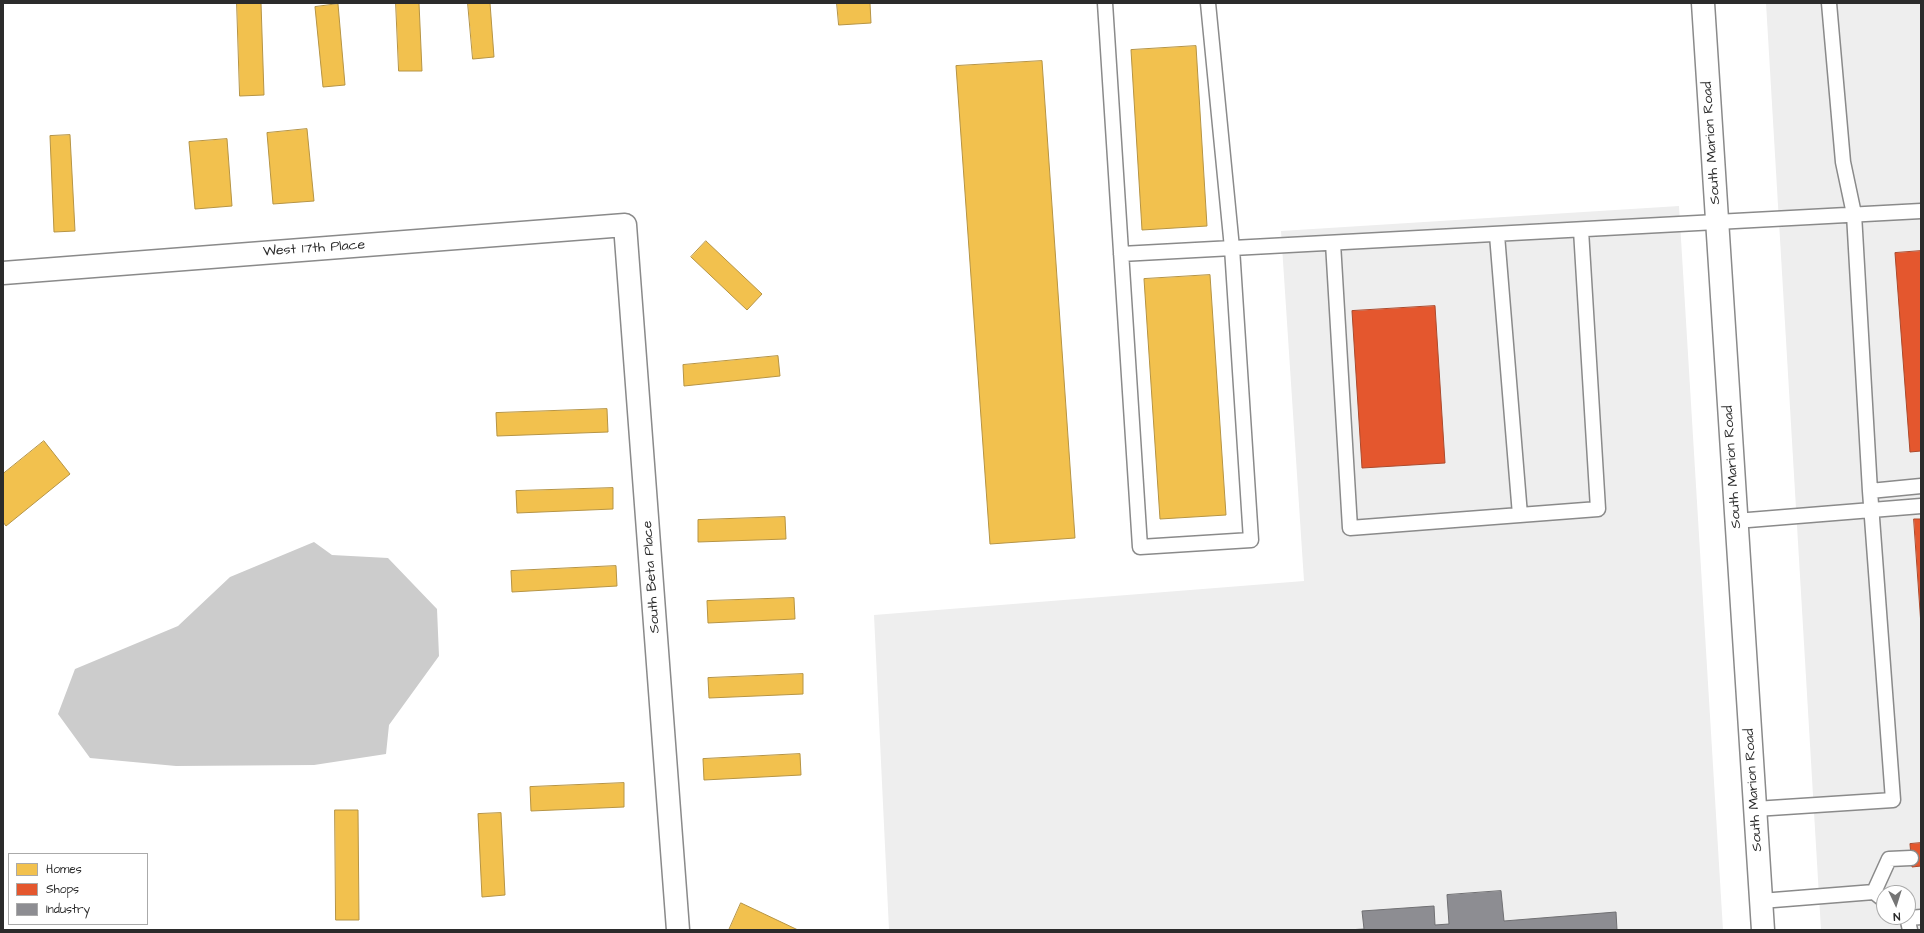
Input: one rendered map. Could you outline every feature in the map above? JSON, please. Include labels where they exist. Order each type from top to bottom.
[{"type":"street","name":"South Marion Road","points":[[1703,3],[1763,930]]},
{"type":"street","name":"West 17th Place","points":[[3,273],[625,225]]},
{"type":"street","name":"South Beta Place","points":[[625,225],[678,930]]},
{"type":"lane","points":[[1105,3],[1140,547],[1251,540],[1232,248],[1208,3]]},
{"type":"lane","points":[[1755,809],[1893,800],[1871,510],[1854,214],[1843,162],[1829,3]]},
{"type":"lane","points":[[1121,254],[1921,211]]},
{"type":"lane","points":[[1333,243],[1350,528],[1598,509],[1582,230]]},
{"type":"lane","points":[[1497,234],[1520,516]]},
{"type":"lane","points":[[1870,491],[1921,486]]},
{"type":"lane","points":[[1736,521],[1921,506]]},
{"type":"lane","points":[[1882,885],[1890,859],[1911,858]]},
{"type":"lane","points":[[1761,902],[1876,896]]},
{"type":"shaded area","points":[[1766,3],[1921,3],[1921,930],[1821,930]]},
{"type":"shaded area","points":[[1679,206],[1723,930],[889,930],[874,615],[1304,581],[1281,231]]},
{"type":"shaded area","points":[[314,542],[332,555],[388,558],[437,609],[439,656],[389,725],[386,754],[314,765],[176,766],[90,758],[58,714],[75,669],[178,626],[230,577]]},
{"type":"building: Homes","points":[[237,3],[261,3],[264,95],[240,96]]},
{"type":"building: Homes","points":[[396,3],[419,3],[422,71],[399,71]]},
{"type":"building: Homes","points":[[468,3],[490,3],[494,57],[473,59]]},
{"type":"building: Homes","points":[[837,3],[870,3],[871,23],[839,25]]},
{"type":"building: Homes","points":[[338,4],[345,85],[323,87],[315,7]]},
{"type":"building: Homes","points":[[1196,46],[1207,226],[1142,230],[1131,50]]},
{"type":"building: Homes","points":[[1042,61],[1075,538],[990,544],[956,66]]},
{"type":"building: Homes","points":[[307,129],[314,201],[273,204],[267,133]]},
{"type":"building: Homes","points":[[70,135],[75,231],[54,232],[50,136]]},
{"type":"building: Homes","points":[[227,139],[232,206],[195,209],[189,142]]},
{"type":"building: Homes","points":[[706,241],[762,294],[747,310],[691,257]]},
{"type":"building: Homes","points":[[1210,275],[1226,515],[1160,519],[1144,279]]},
{"type":"building: Homes","points":[[778,356],[780,376],[684,386],[683,365]]},
{"type":"building: Homes","points":[[607,409],[608,432],[497,436],[496,413]]},
{"type":"building: Homes","points":[[44,441],[70,474],[6,526],[3,522],[3,474]]},
{"type":"building: Homes","points":[[613,488],[613,509],[517,513],[516,491]]},
{"type":"building: Homes","points":[[785,517],[786,539],[698,542],[698,520]]},
{"type":"building: Homes","points":[[616,566],[617,586],[512,592],[511,571]]},
{"type":"building: Homes","points":[[794,598],[795,619],[708,623],[707,601]]},
{"type":"building: Homes","points":[[803,674],[803,694],[709,698],[708,678]]},
{"type":"building: Homes","points":[[800,754],[801,775],[704,780],[703,759]]},
{"type":"building: Homes","points":[[624,783],[624,807],[531,811],[530,787]]},
{"type":"building: Homes","points":[[335,810],[358,810],[359,920],[336,920]]},
{"type":"building: Homes","points":[[501,813],[505,895],[482,897],[478,814]]},
{"type":"building: Homes","points":[[741,903],[798,930],[729,930]]},
{"type":"building: Shops","points":[[1921,251],[1921,451],[1910,452],[1895,253]]},
{"type":"building: Shops","points":[[1435,306],[1445,463],[1362,468],[1352,311]]},
{"type":"building: Shops","points":[[1914,519],[1921,519],[1921,625]]},
{"type":"building: Shops","points":[[1921,843],[1921,866],[1912,867],[1910,844]]},
{"type":"building: Industry","points":[[1501,891],[1504,921],[1616,912],[1617,930],[1347,930],[1364,929],[1362,911],[1434,906],[1435,925],[1449,924],[1447,895]]}]
